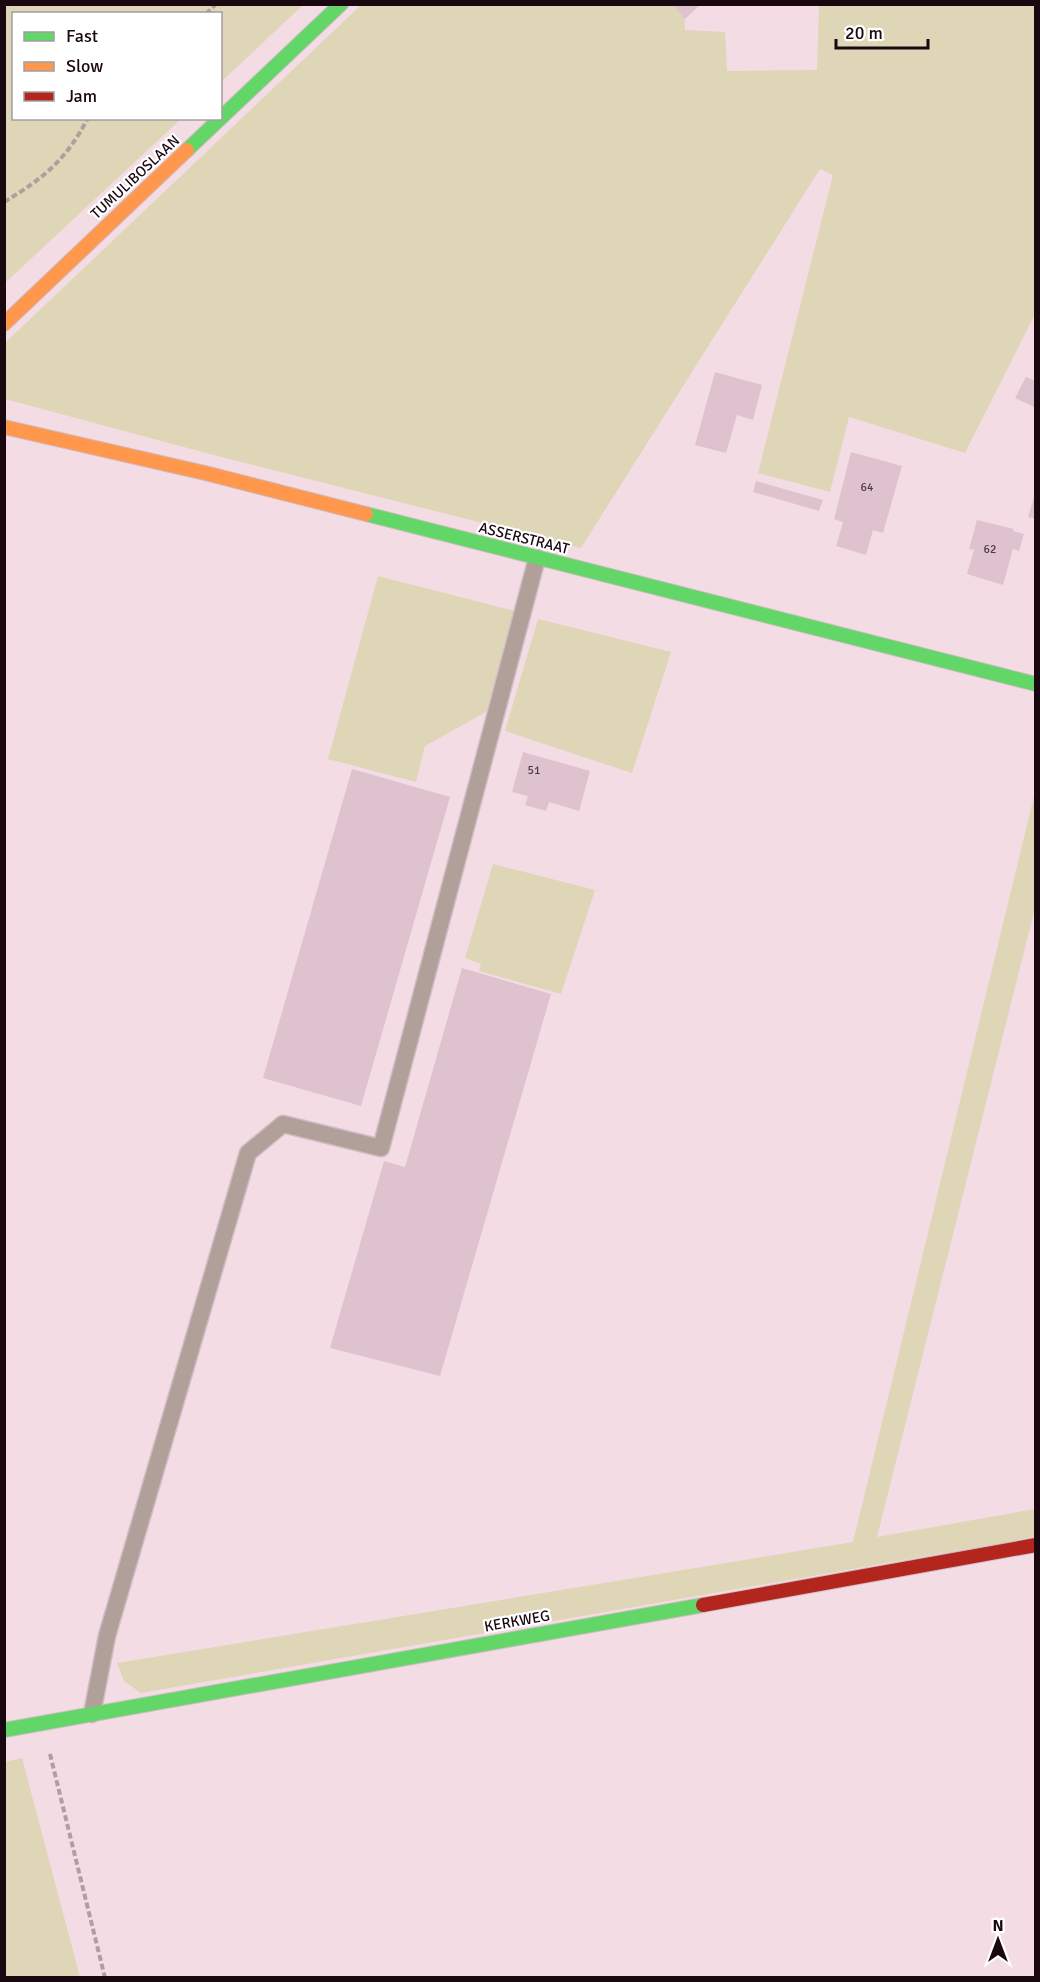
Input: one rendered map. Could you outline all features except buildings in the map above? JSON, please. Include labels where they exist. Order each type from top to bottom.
[{"type":"street","name":"TUMULIBOSLAAN","points":[[222,117],[341,4]]},
{"type":"street","name":"TUMULIBOSLAAN","points":[[4,324],[219,120]]},
{"type":"street","name":"ASSERSTRAAT","points":[[4,427],[205,473],[1035,684]]},
{"type":"street","name":"KERKWEG","points":[[4,1730],[1035,1545]]},
{"type":"lane","points":[[92,1714],[107,1636],[248,1153],[283,1124],[381,1148],[537,558]]},
{"type":"path","points":[[4,202],[31,186],[60,162],[76,142],[87,120]]},
{"type":"path","points":[[45,1723],[105,1977]]},
{"type":"shaded area","points":[[5,4],[303,4],[222,81],[222,12],[12,12],[12,120],[180,120],[5,283]]},
{"type":"shaded area","points":[[361,5],[684,5],[685,30],[725,32],[727,71],[817,70],[819,5],[1035,5],[1035,314],[965,453],[849,417],[830,492],[758,473],[833,175],[820,169],[581,548],[206,453],[5,399],[5,343]]},
{"type":"shaded area","points":[[378,576],[515,611],[486,712],[425,746],[416,782],[328,759]]},
{"type":"shaded area","points":[[538,619],[671,652],[632,773],[505,731]]},
{"type":"shaded area","points":[[1035,792],[1035,908],[877,1537],[1035,1509],[1035,1537],[141,1693],[124,1681],[117,1663],[853,1542]]},
{"type":"shaded area","points":[[493,864],[595,890],[561,994],[479,971],[481,964],[465,958]]},
{"type":"shaded area","points":[[22,1758],[80,1977],[5,1977],[5,1762]]},
{"type":"traffic: fast","points":[[222,117],[341,4]]},
{"type":"traffic: fast","points":[[187,150],[219,120]]},
{"type":"traffic: fast","points":[[366,514],[1036,684]]},
{"type":"traffic: fast","points":[[4,1730],[703,1605]]},
{"type":"traffic: slow","points":[[4,324],[187,150]]},
{"type":"traffic: slow","points":[[4,427],[205,473],[366,514]]},
{"type":"traffic: jam","points":[[703,1605],[1036,1545]]}]
